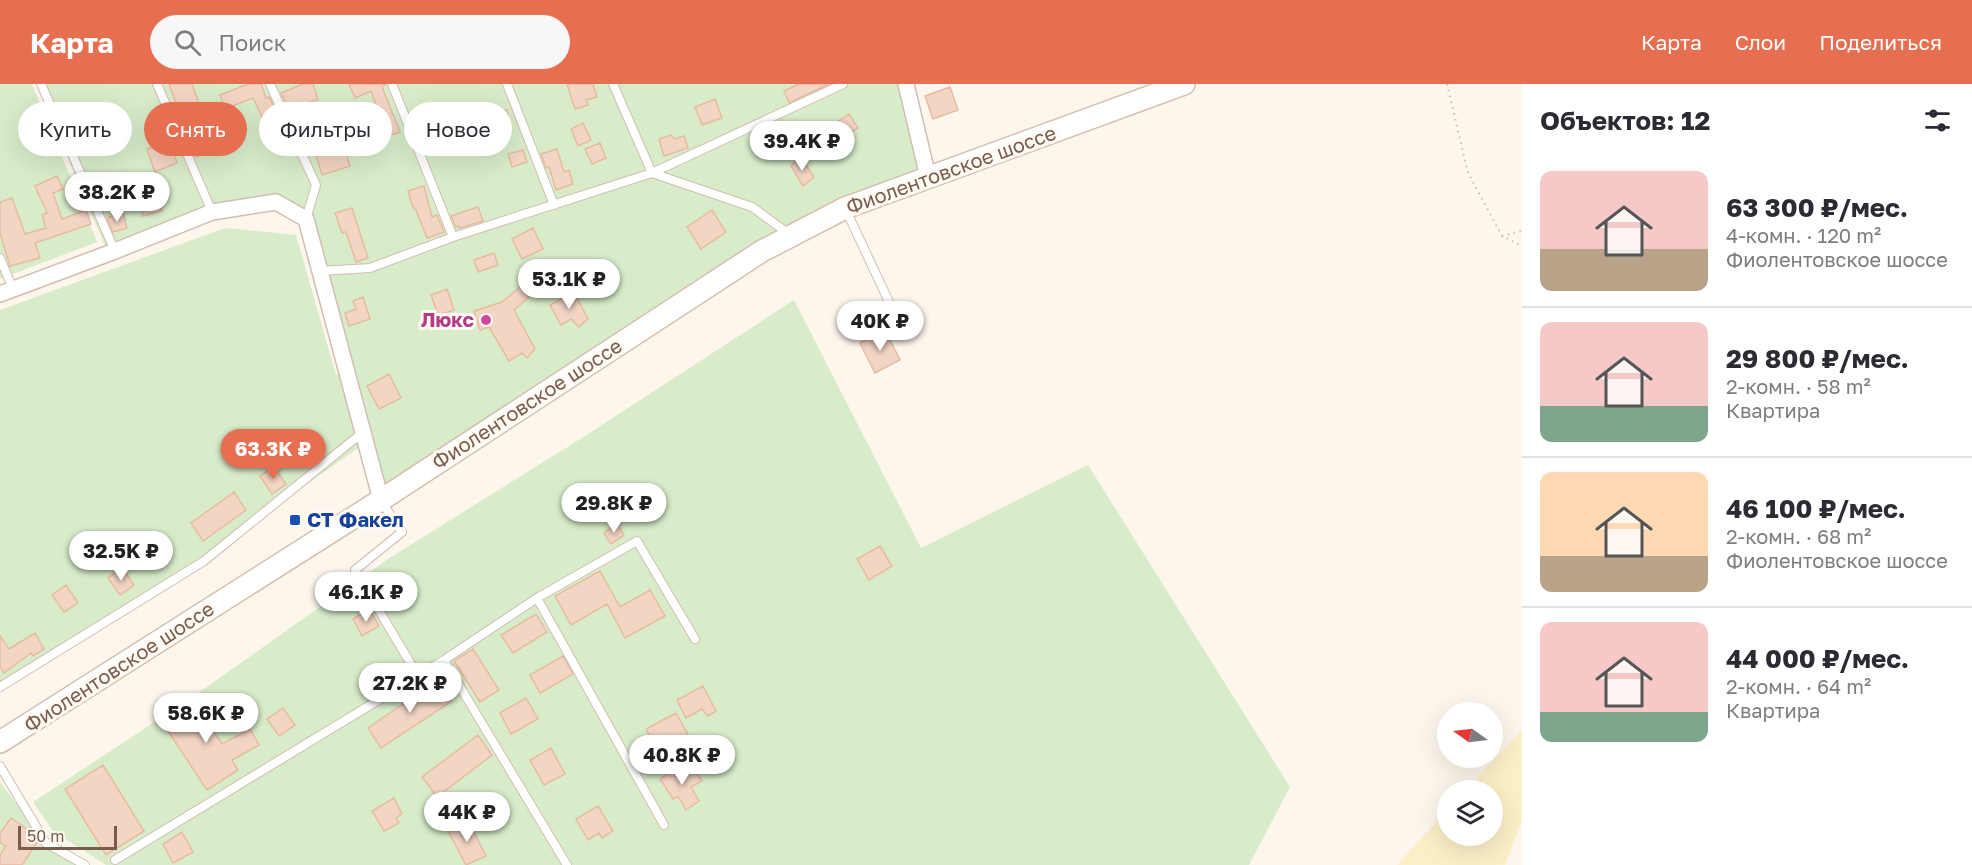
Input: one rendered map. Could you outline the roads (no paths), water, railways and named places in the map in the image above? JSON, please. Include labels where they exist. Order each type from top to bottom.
[{"type":"main road","name":"Фиолентовское шоссе","points":[[0,742],[381,500],[762,250],[845,208],[1184,84]]},
{"type":"street","points":[[906,84],[928,177]]},
{"type":"street","points":[[6,292],[212,212],[276,202],[306,219],[381,500]]},
{"type":"lane","points":[[41,84],[116,251]]},
{"type":"lane","points":[[157,84],[212,212]]},
{"type":"lane","points":[[270,84],[316,185],[306,219]]},
{"type":"lane","points":[[392,84],[453,237]]},
{"type":"lane","points":[[507,84],[554,205]]},
{"type":"lane","points":[[613,84],[652,173],[752,207],[790,236]]},
{"type":"lane","points":[[320,271],[370,268],[453,237],[652,173],[843,84]]},
{"type":"lane","points":[[845,208],[898,321]]},
{"type":"lane","points":[[0,258],[6,292]]},
{"type":"lane","points":[[0,687],[204,561],[362,433]]},
{"type":"lane","points":[[381,500],[402,532],[355,570],[418,676]]},
{"type":"lane","points":[[116,860],[444,660],[537,598],[637,541],[695,639]]},
{"type":"lane","points":[[537,598],[664,825]]},
{"type":"lane","points":[[444,660],[567,865]]},
{"type":"lane","points":[[0,766],[46,843],[85,865]]},
{"type":"place","name":"Люкс","points":[[486,320]]},
{"type":"place","name":"СТ Факел","points":[[295,520]]}]
